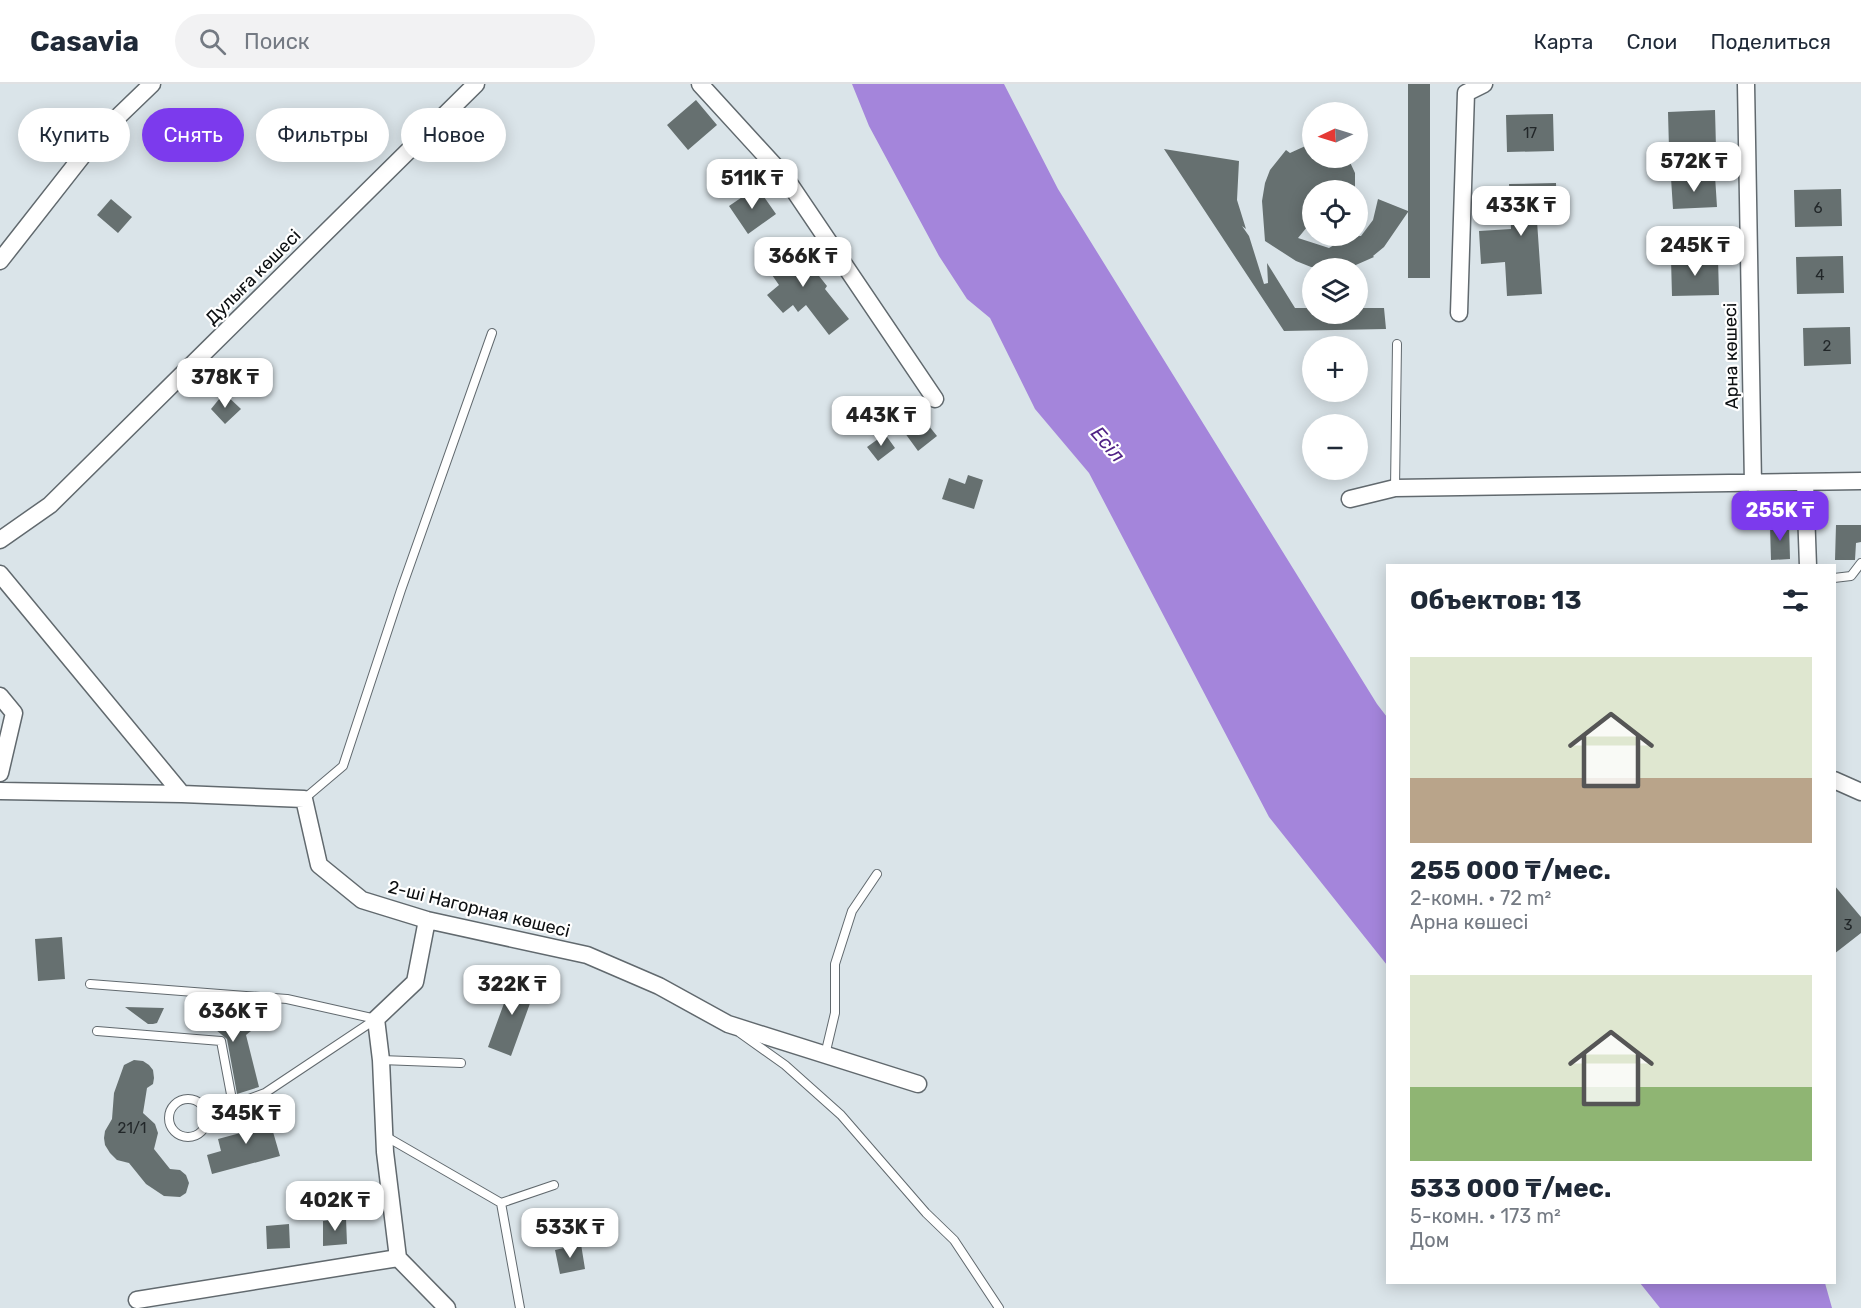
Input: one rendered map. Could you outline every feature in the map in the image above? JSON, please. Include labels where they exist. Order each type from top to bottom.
[{"type":"street","points":[[0,261],[99,136],[152,84]]},
{"type":"street","name":"Дулыға көшесі","points":[[0,540],[50,505],[476,84]]},
{"type":"street","points":[[700,84],[785,177],[935,399]]},
{"type":"street","points":[[1459,313],[1466,93],[1484,84]]},
{"type":"street","name":"Арна көшесі","points":[[1746,84],[1753,483]]},
{"type":"street","points":[[1350,499],[1395,488],[1861,481]]},
{"type":"street","points":[[1805,482],[1808,564]]},
{"type":"street","points":[[0,574],[182,794]]},
{"type":"street","points":[[0,696],[14,713],[0,773]]},
{"type":"street","points":[[1836,781],[1861,792]]},
{"type":"street","points":[[0,790],[182,794],[304,800]]},
{"type":"street","name":"2-ші Нагорная көшесі","points":[[304,800],[319,865],[362,900],[427,920],[587,955],[659,986],[728,1024],[918,1084]]},
{"type":"street","points":[[427,920],[415,982],[376,1019],[398,1258],[447,1308]]},
{"type":"street","points":[[137,1300],[398,1258]]},
{"type":"lane","points":[[304,800],[343,766],[401,590],[492,333]]},
{"type":"lane","points":[[1395,488],[1397,344]]},
{"type":"lane","points":[[1836,578],[1851,576],[1861,563]]},
{"type":"lane","points":[[825,1055],[836,1012],[836,964],[852,911],[877,874]]},
{"type":"lane","points":[[90,984],[287,999],[376,1019]]},
{"type":"lane","points":[[206,1115],[265,1093],[376,1019]]},
{"type":"lane","points":[[728,1024],[784,1065],[841,1115],[926,1213],[954,1240],[999,1308]]},
{"type":"lane","points":[[97,1030],[221,1041],[234,1105]]},
{"type":"lane","points":[[381,1060],[461,1063]]},
{"type":"lane","points":[[183,1100],[195,1101],[204,1109],[206,1115],[204,1127],[189,1137],[177,1134],[170,1124],[170,1112],[173,1106],[183,1100]]},
{"type":"lane","points":[[385,1136],[501,1203],[554,1185]]},
{"type":"lane","points":[[501,1203],[520,1308]]},
{"type":"water","name":"Есіл","points":[[852,84],[1004,84],[1058,189],[1386,716],[1386,964],[1269,817],[1089,473],[1035,409],[990,318],[967,299],[939,256],[869,126]]},
{"type":"water","points":[[1641,1284],[1825,1284],[1832,1308],[1660,1308]]},
{"type":"building","points":[[1408,84],[1430,84],[1430,278],[1408,278],[1408,212],[1384,247],[1374,257],[1368,260],[1302,258],[1302,263],[1265,241],[1262,201],[1270,170],[1286,150],[1290,153],[1302,148],[1302,168],[1353,168],[1355,180],[1302,180],[1302,233],[1298,238],[1302,239],[1302,246],[1329,248],[1332,246],[1368,246],[1368,227],[1373,220],[1378,199],[1408,211]]},
{"type":"building","points":[[696,100],[717,125],[688,150],[667,125]]},
{"type":"building","points":[[1715,110],[1716,148],[1669,149],[1668,112]]},
{"type":"building","points":[[1553,114],[1554,151],[1507,152],[1506,115]]},
{"type":"building","points":[[1164,149],[1239,161],[1237,200],[1246,229],[1242,226],[1249,236],[1264,284],[1268,283],[1267,263],[1295,308],[1302,308],[1302,324],[1368,324],[1368,308],[1384,308],[1386,329],[1284,331]]},
{"type":"building","points":[[1715,176],[1717,207],[1673,209],[1671,178]]},
{"type":"building","points":[[1556,183],[1557,220],[1537,221],[1542,294],[1507,296],[1505,262],[1481,264],[1479,231],[1511,229],[1509,184]]},
{"type":"building","points":[[757,187],[776,214],[748,234],[729,206]]},
{"type":"building","points":[[1841,189],[1842,226],[1795,227],[1794,190]]},
{"type":"building","points":[[111,199],[132,217],[118,233],[97,215]]},
{"type":"building","points":[[792,242],[827,286],[825,289],[849,319],[829,335],[806,305],[798,312],[793,305],[783,313],[767,295],[779,285],[763,262]]},
{"type":"building","points":[[1843,256],[1844,293],[1797,294],[1796,257]]},
{"type":"building","points":[[1718,258],[1719,295],[1672,296],[1671,259]]},
{"type":"building","points":[[1850,327],[1851,364],[1804,366],[1803,328]]},
{"type":"building","points":[[224,393],[241,409],[225,424],[211,409]]},
{"type":"building","points":[[920,415],[937,436],[918,451],[902,429]]},
{"type":"building","points":[[885,434],[895,448],[878,461],[867,447]]},
{"type":"building","points":[[968,475],[983,480],[974,509],[942,499],[949,478],[965,484]]},
{"type":"building","points":[[1789,525],[1790,559],[1771,560],[1770,526]]},
{"type":"building","points":[[1836,525],[1861,525],[1861,542],[1856,543],[1855,560],[1835,560]]},
{"type":"building","points":[[1836,887],[1861,917],[1861,933],[1836,952]]},
{"type":"building","points":[[62,937],[65,979],[38,981],[35,939]]},
{"type":"building","points":[[514,976],[537,984],[511,1056],[488,1047]]},
{"type":"building","points":[[125,1007],[164,1008],[157,1023],[148,1024]]},
{"type":"building","points":[[196,1008],[237,1011],[244,1013],[248,1018],[251,1031],[246,1035],[259,1087],[237,1094],[227,1039],[216,1030],[196,1028]]},
{"type":"building","points":[[134,1060],[143,1061],[153,1070],[153,1084],[147,1088],[143,1113],[155,1124],[158,1133],[154,1149],[170,1169],[180,1170],[186,1175],[189,1183],[186,1193],[180,1197],[164,1196],[146,1184],[129,1163],[117,1160],[105,1145],[105,1131],[112,1119],[114,1093],[124,1065]]},
{"type":"building","points":[[267,1111],[280,1156],[212,1174],[207,1155],[221,1151],[218,1139],[244,1132],[240,1119]]},
{"type":"building","points":[[346,1218],[347,1244],[323,1246],[323,1221]]},
{"type":"building","points":[[289,1224],[290,1248],[267,1249],[266,1226]]},
{"type":"building","points":[[581,1244],[585,1269],[560,1274],[555,1250]]}]
